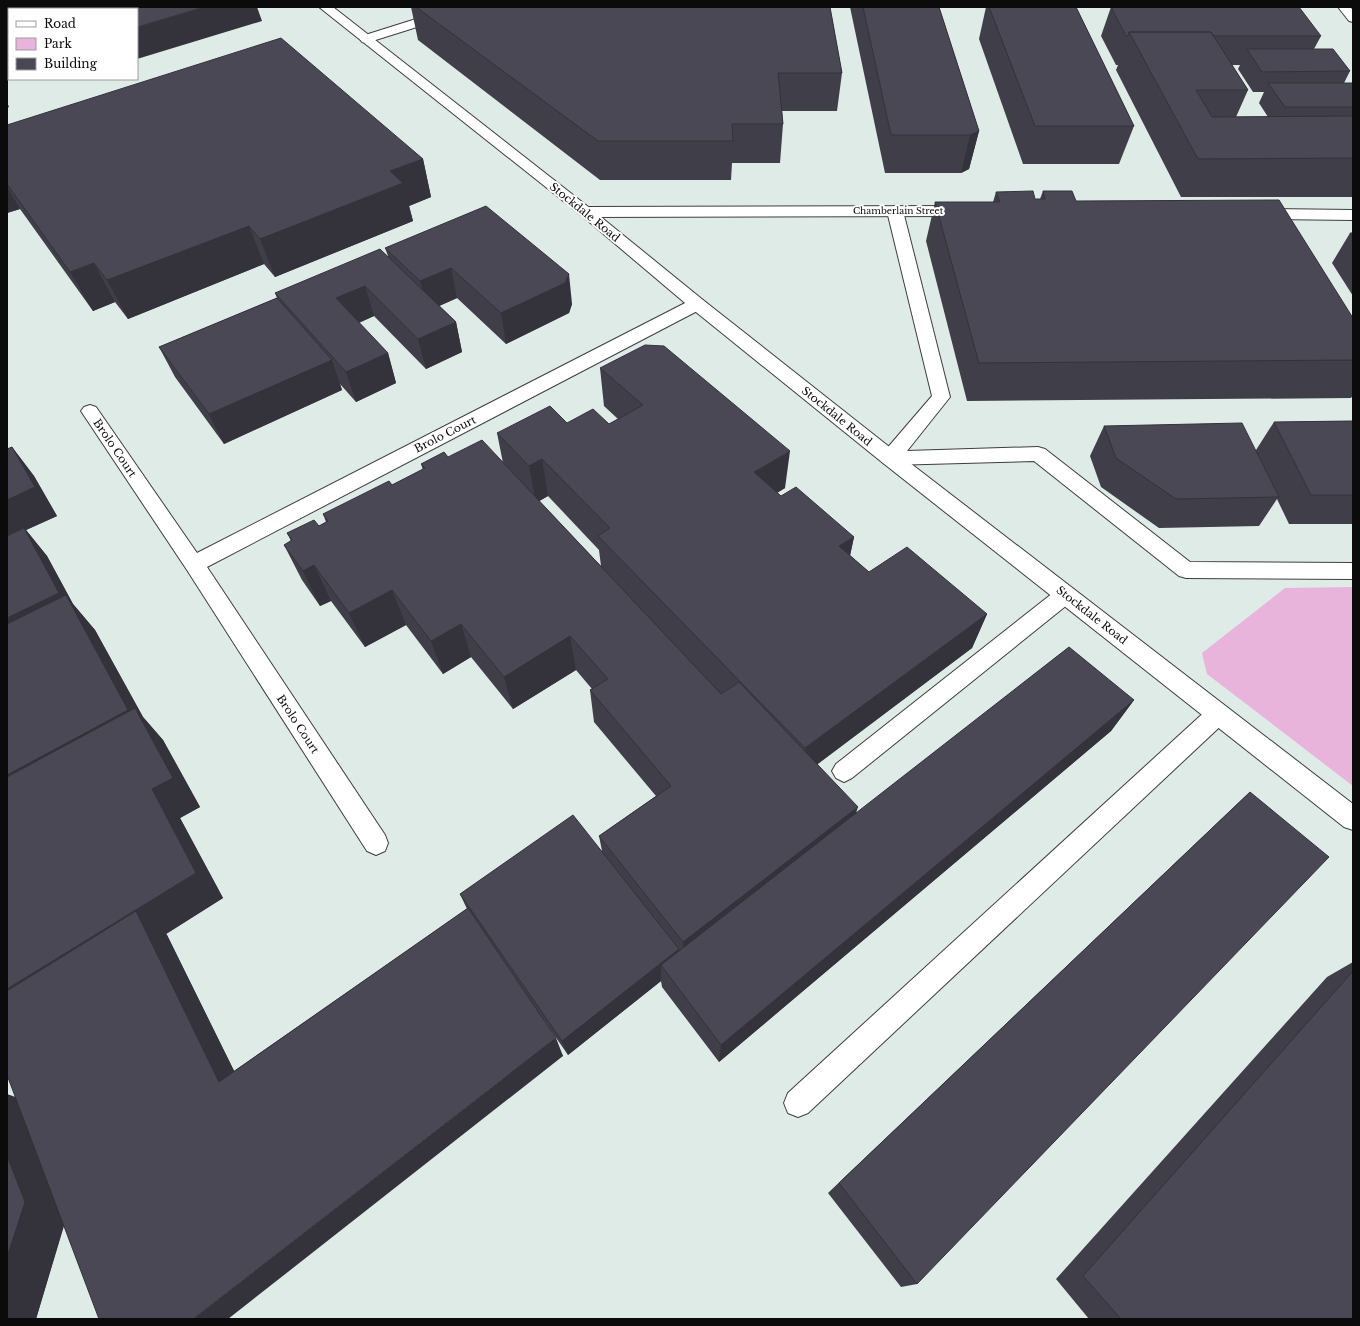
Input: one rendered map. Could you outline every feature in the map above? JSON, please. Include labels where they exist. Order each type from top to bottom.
[{"type":"street","name":"Stockdale Road","points":[[325,7],[586,212],[697,304],[890,458],[1353,819]]},
{"type":"street","points":[[1344,7],[1353,18]]},
{"type":"street","points":[[366,39],[416,23],[458,21]]},
{"type":"street","points":[[890,458],[941,397],[895,211]]},
{"type":"street","name":"Chamberlain Street","points":[[586,212],[974,212]]},
{"type":"street","points":[[1242,214],[1353,215]]},
{"type":"street","name":"Brolo Court","points":[[194,564],[697,304]]},
{"type":"street","name":"Brolo Court","points":[[90,411],[194,564],[376,843]]},
{"type":"street","points":[[890,458],[1038,454],[1186,570],[1353,571]]},
{"type":"street","points":[[844,771],[1065,595]]},
{"type":"street","points":[[798,1103],[1218,714]]},
{"type":"shaded area","points":[[7,7],[1353,7],[1353,1319],[7,1319]]},
{"type":"green space","points":[[1353,587],[1353,786],[1207,674],[1202,653],[1285,588]]},
{"type":"building","points":[[78,7],[204,7],[138,27],[138,8]]},
{"type":"building","points":[[416,7],[830,7],[842,73],[778,73],[783,124],[732,124],[733,141],[598,141]]},
{"type":"building","points":[[863,7],[939,7],[979,131],[970,135],[891,135]]},
{"type":"building","points":[[989,7],[1076,7],[1134,126],[1035,126]]},
{"type":"building","points":[[1111,7],[1299,7],[1321,36],[1213,36],[1211,32],[1129,32],[1128,36],[1126,36]]},
{"type":"building","points":[[1129,32],[1211,32],[1248,90],[1196,90],[1212,117],[1353,116],[1353,158],[1198,159]]},
{"type":"building","points":[[7,33],[8,48],[7,49]]},
{"type":"building","points":[[281,38],[423,159],[390,171],[403,183],[260,239],[249,226],[107,280],[94,263],[70,272],[7,184],[7,125]]},
{"type":"building","points":[[1247,49],[1333,49],[1350,71],[1262,72]]},
{"type":"building","points":[[1268,83],[1353,83],[1353,107],[1285,107]]},
{"type":"building","points":[[1033,191],[1035,199],[1045,199],[1043,191],[1072,191],[1076,201],[1279,200],[1353,318],[1353,360],[979,363],[935,202],[1000,202],[996,192]]},
{"type":"building","points":[[486,206],[569,274],[565,283],[501,313],[451,268],[420,281],[385,248]]},
{"type":"building","points":[[380,249],[456,322],[418,339],[365,286],[336,298],[388,353],[346,372],[275,293]]},
{"type":"building","points":[[277,298],[332,360],[209,414],[159,347]]},
{"type":"building","points":[[645,345],[664,346],[790,451],[754,472],[781,496],[796,487],[854,537],[839,546],[869,572],[907,547],[987,614],[805,748],[598,536],[610,528],[542,459],[529,466],[497,433],[550,406],[567,423],[593,409],[609,424],[643,405],[600,368]]},
{"type":"building","points":[[1353,421],[1353,495],[1311,495],[1274,422]]},
{"type":"building","points":[[1242,423],[1279,497],[1176,499],[1116,458],[1104,426]]},
{"type":"building","points":[[482,440],[721,694],[739,682],[858,807],[683,942],[599,836],[671,786],[590,690],[608,679],[570,636],[504,677],[461,624],[431,641],[392,590],[349,613],[314,565],[303,571],[284,545],[292,540],[287,533],[314,520],[319,526],[328,521],[323,514],[389,481],[392,485],[425,468],[421,464],[444,452],[448,457]]},
{"type":"building","points":[[12,447],[35,487],[7,500],[7,449]]},
{"type":"building","points":[[24,528],[59,593],[7,618],[7,536]]},
{"type":"building","points":[[66,595],[128,710],[7,775],[7,624]]},
{"type":"building","points":[[1069,647],[1134,700],[721,1045],[661,965]]},
{"type":"building","points":[[135,708],[173,778],[152,789],[196,873],[7,989],[7,777]]},
{"type":"building","points":[[1250,792],[1329,857],[917,1284],[839,1183]]},
{"type":"building","points":[[573,815],[679,949],[562,1041],[460,894]]},
{"type":"building","points":[[468,908],[556,1038],[193,1319],[99,1319],[7,1075],[7,991],[136,911],[219,1082]]},
{"type":"building","points":[[1353,971],[1353,1319],[1121,1319],[1083,1276]]},
{"type":"building","points":[[7,1156],[25,1202],[7,1257]]}]
